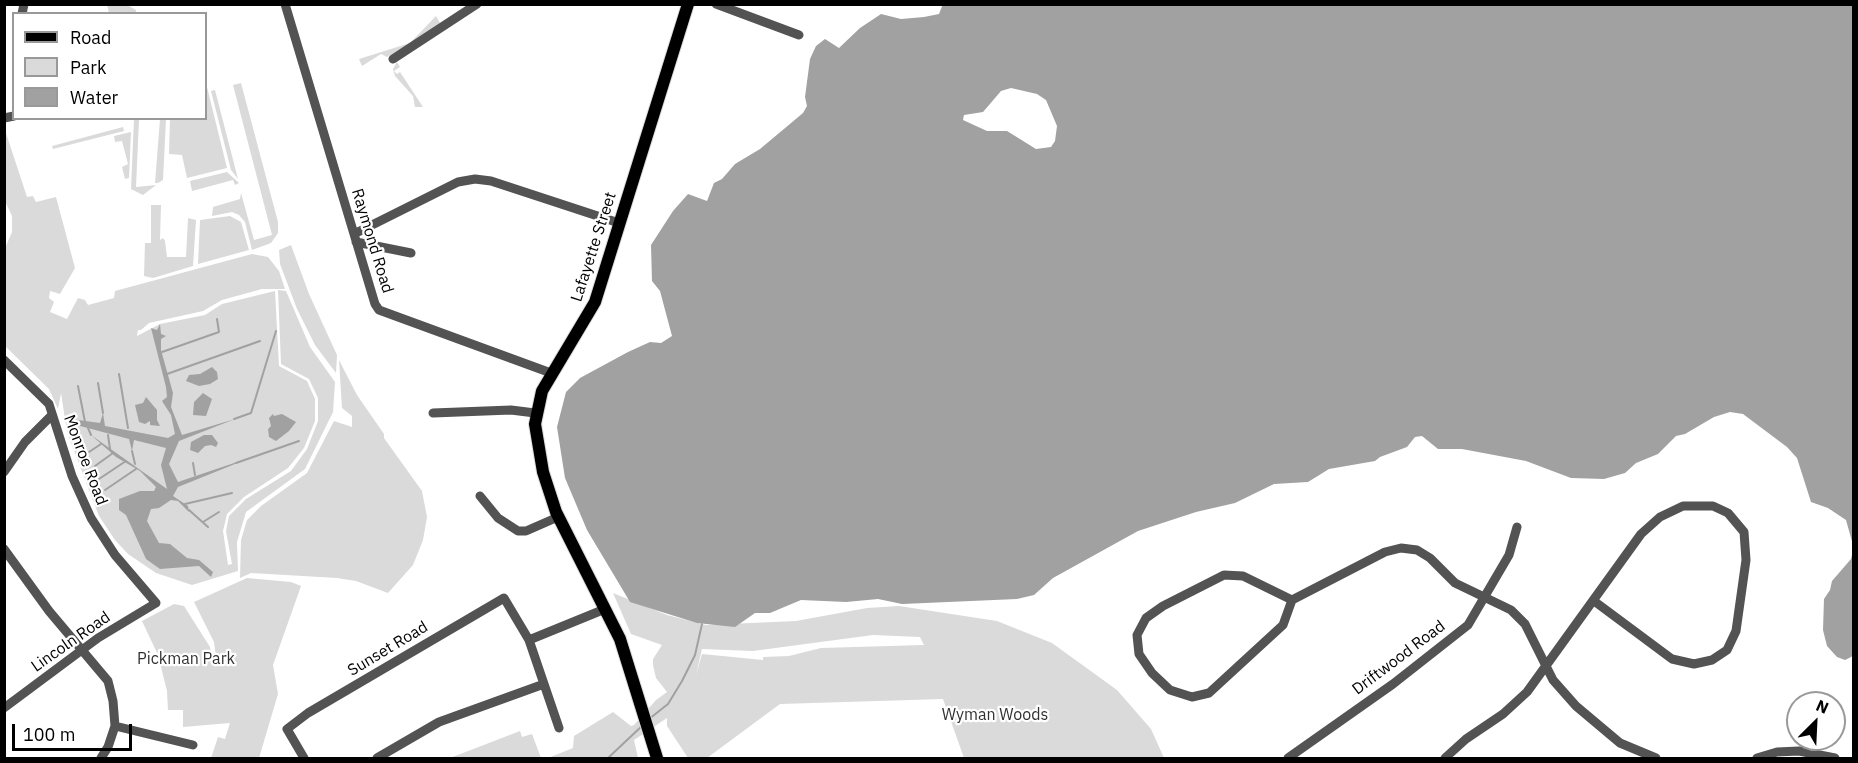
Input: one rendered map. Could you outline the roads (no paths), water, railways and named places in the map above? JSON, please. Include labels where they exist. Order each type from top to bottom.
[{"type":"main road","name":"Lafayette Street","points":[[657,759],[620,639],[558,517],[539,456],[536,413],[551,373],[590,313],[688,4]]},
{"type":"street","name":"Raymond Road","points":[[285,4],[379,310],[551,373]]},
{"type":"street","points":[[393,59],[477,4]]},
{"type":"street","points":[[716,4],[799,35]]},
{"type":"street","points":[[355,238],[458,182],[475,179],[491,181],[619,224]]},
{"type":"street","points":[[355,238],[411,253]]},
{"type":"street","name":"Monroe Road","points":[[4,360],[43,397],[52,415],[72,476],[91,518],[115,555],[156,603]]},
{"type":"street","points":[[433,413],[511,410],[536,413]]},
{"type":"street","points":[[4,471],[26,442],[52,415]]},
{"type":"street","points":[[480,496],[498,518],[518,531],[526,531],[558,517]]},
{"type":"street","points":[[1445,759],[1466,739],[1514,705],[1546,668],[1641,534],[1660,517],[1673,510],[1694,504],[1713,506],[1728,513],[1744,532],[1746,560],[1736,631],[1727,650],[1712,660],[1683,664],[1672,659],[1594,601]]},
{"type":"street","name":"Driftwood Road","points":[[1288,759],[1448,643],[1468,625],[1509,555],[1517,527]]},
{"type":"street","points":[[1292,600],[1243,576],[1224,575],[1154,611],[1146,618],[1137,635],[1139,654],[1152,673],[1170,690],[1192,697],[1209,693],[1283,625],[1292,600],[1350,568],[1401,548],[1424,553],[1455,583],[1511,610],[1525,624],[1546,668],[1575,706],[1620,743],[1656,759]]},
{"type":"street","points":[[4,549],[49,611],[92,659],[108,681],[113,701],[115,726],[101,759]]},
{"type":"street","name":"Sunset Road","points":[[304,759],[287,729],[504,599],[529,639]]},
{"type":"street","name":"Lincoln Road","points":[[4,708],[82,650],[156,603]]},
{"type":"street","points":[[559,728],[529,639],[605,609]]},
{"type":"street","points":[[377,759],[439,722],[544,684]]},
{"type":"street","points":[[115,726],[193,745]]},
{"type":"street","points":[[1756,759],[1777,752],[1799,751],[1835,759]]},
{"type":"water","points":[[943,4],[1853,5],[1853,545],[1846,520],[1828,508],[1811,502],[1797,458],[1787,447],[1743,414],[1730,412],[1714,417],[1685,434],[1676,436],[1658,454],[1636,463],[1625,473],[1604,479],[1571,478],[1526,461],[1462,449],[1438,449],[1422,436],[1415,437],[1407,447],[1375,461],[1329,469],[1308,482],[1274,484],[1235,503],[1196,512],[1138,531],[1053,578],[1034,595],[1017,599],[902,604],[878,599],[846,602],[801,600],[770,613],[755,613],[735,627],[697,623],[630,602],[587,530],[565,478],[557,427],[566,392],[580,378],[628,352],[650,342],[661,343],[672,336],[660,291],[652,281],[651,245],[673,211],[688,194],[707,201],[714,183],[722,179],[735,164],[760,149],[803,113],[807,106],[805,97],[810,59],[816,46],[825,39],[839,48],[860,28],[881,14],[901,19],[939,14]],"holes":[[[1011,88],[1037,94],[1046,100],[1057,126],[1055,141],[1051,147],[1036,149],[1007,131],[987,131],[963,120],[964,115],[983,112],[1001,91]]]},
{"type":"water","points":[[160,324],[161,334],[166,336],[161,339],[161,350],[173,393],[171,407],[182,435],[235,419],[179,441],[169,464],[178,482],[237,462],[178,487],[173,496],[188,506],[189,512],[178,501],[171,500],[159,508],[151,509],[147,521],[159,543],[170,544],[187,558],[199,560],[213,572],[211,577],[199,566],[160,569],[146,559],[126,515],[119,510],[119,499],[140,491],[154,491],[156,487],[140,471],[116,457],[91,435],[167,489],[161,465],[166,448],[134,440],[132,451],[129,439],[69,423],[71,419],[100,423],[103,413],[105,426],[168,438],[175,434],[171,415],[162,401],[167,397],[166,387],[151,328],[157,330]]},
{"type":"water","points":[[212,367],[217,372],[218,379],[210,384],[199,386],[186,381],[189,375],[200,374]]},
{"type":"water","points":[[203,393],[212,399],[206,416],[193,415],[194,402]]},
{"type":"water","points":[[146,397],[157,410],[157,420],[160,426],[150,425],[150,421],[145,424],[139,422],[135,405],[143,403]]},
{"type":"water","points":[[273,414],[274,416],[282,414],[296,422],[276,441],[269,437],[268,429],[271,426],[269,418]]},
{"type":"water","points":[[204,435],[212,435],[218,443],[216,447],[205,446],[198,453],[190,450],[191,442]]},
{"type":"water","points":[[1853,551],[1853,656],[1845,660],[1837,657],[1827,646],[1823,630],[1824,599],[1830,590],[1832,581],[1851,559]]},
{"type":"waterway","points":[[162,352],[219,332],[217,319]]},
{"type":"waterway","points":[[234,419],[251,413],[276,331]]},
{"type":"waterway","points":[[167,374],[260,341]]},
{"type":"waterway","points":[[119,374],[128,428]]},
{"type":"waterway","points":[[98,383],[103,413]]},
{"type":"waterway","points":[[78,386],[85,422]]},
{"type":"waterway","points":[[88,428],[91,435]]},
{"type":"waterway","points":[[108,435],[110,449]]},
{"type":"waterway","points":[[236,463],[299,441]]},
{"type":"waterway","points":[[86,454],[101,444]]},
{"type":"waterway","points":[[132,451],[135,464]]},
{"type":"waterway","points":[[95,466],[113,453]]},
{"type":"waterway","points":[[99,479],[126,461]]},
{"type":"waterway","points":[[193,463],[195,475]]},
{"type":"waterway","points":[[105,490],[136,469]]},
{"type":"waterway","points":[[185,504],[232,493]]},
{"type":"waterway","points":[[189,510],[208,527]]},
{"type":"waterway","points":[[203,522],[219,512]]},
{"type":"waterway","points":[[649,719],[668,704],[682,681],[695,655],[702,624]]},
{"type":"waterway","points":[[608,758],[643,725]]},
{"type":"park label","name":"Pickman Park","points":[[186,659]]},
{"type":"park label","name":"Wyman Woods","points":[[995,715]]}]
